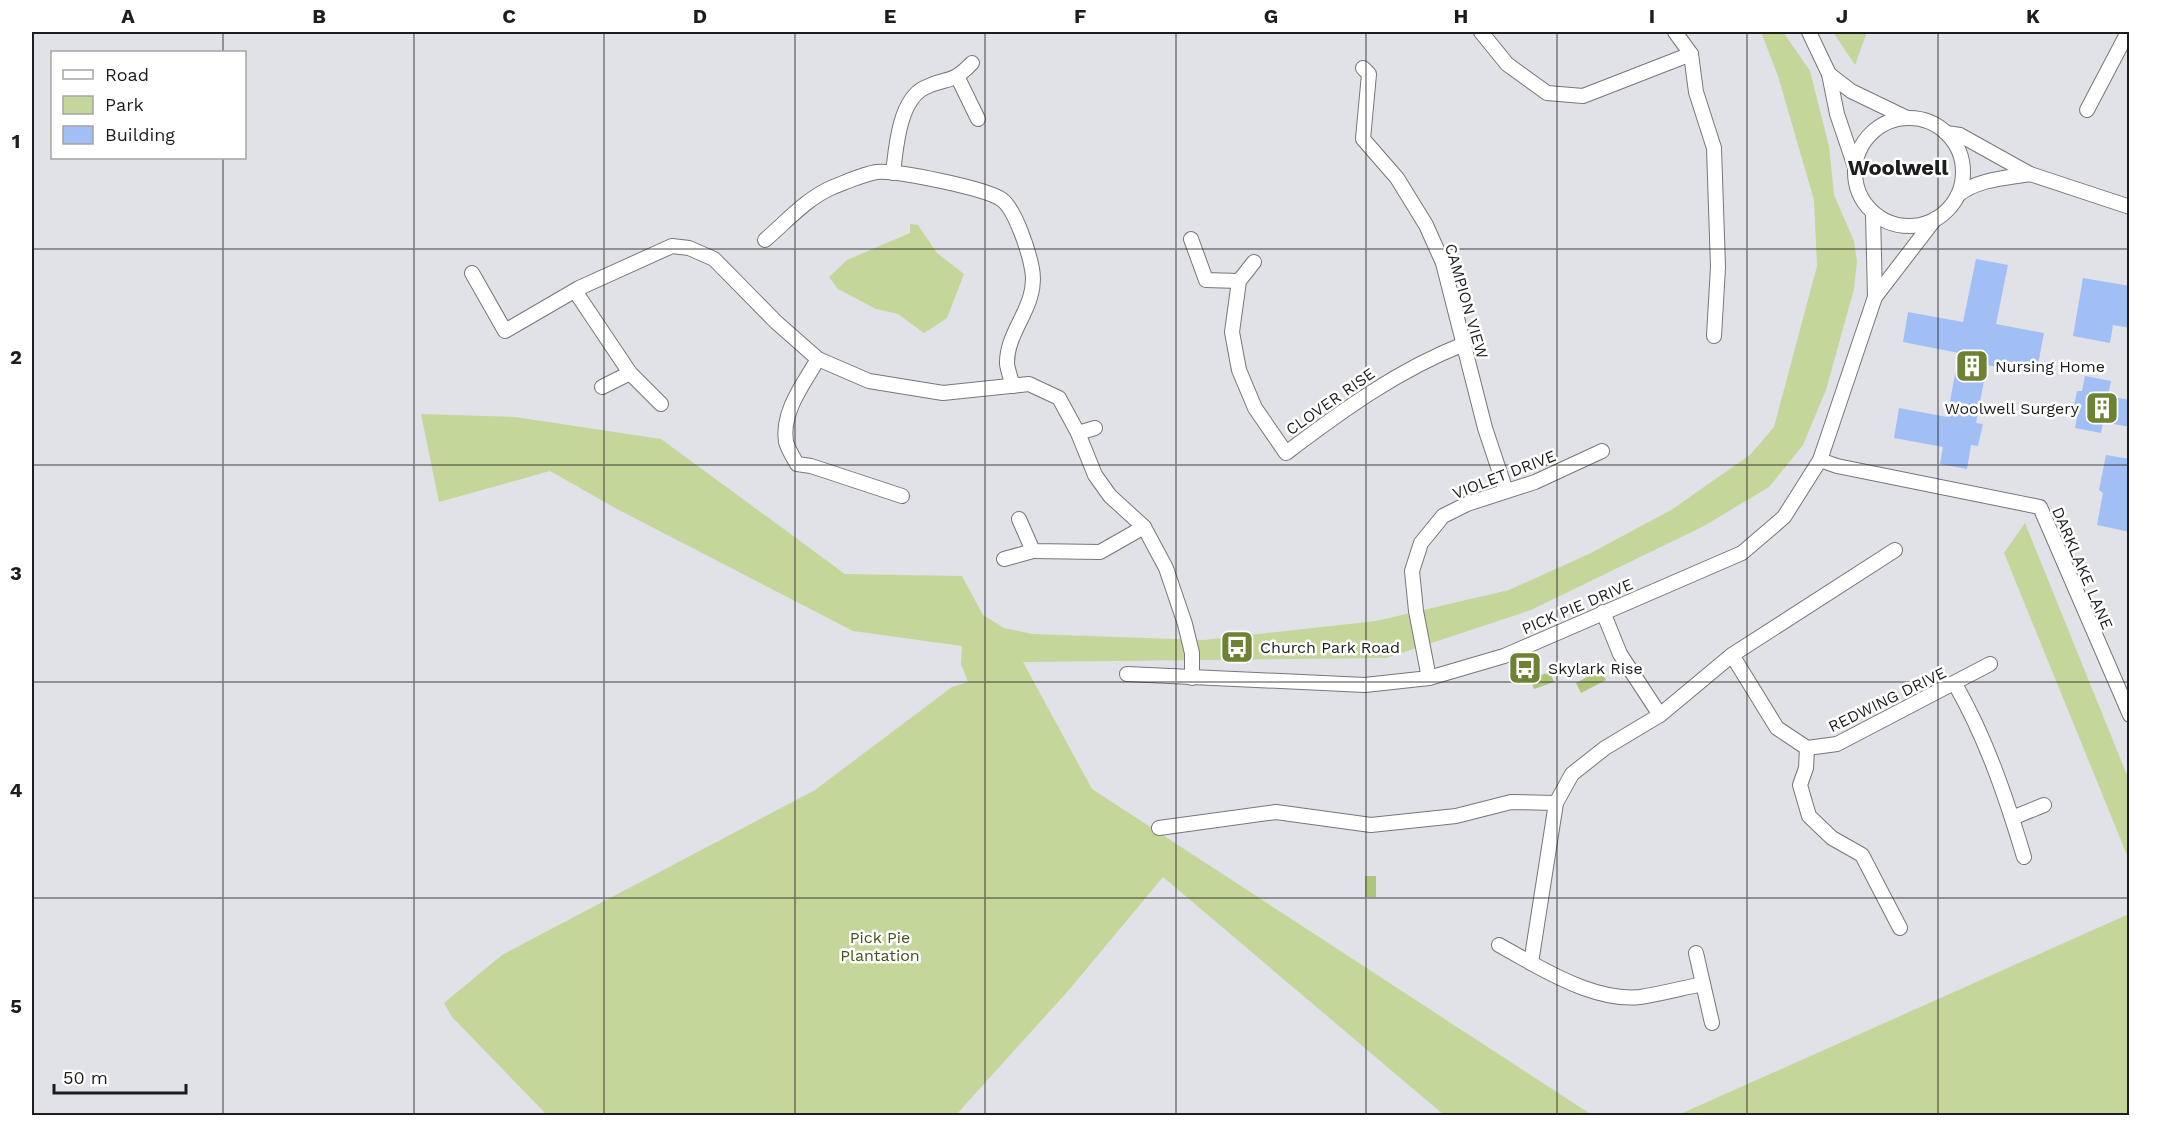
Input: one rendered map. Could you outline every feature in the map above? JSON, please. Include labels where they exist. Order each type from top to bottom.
[{"type":"street","points":[[1480,32],[1507,64],[1547,93],[1583,96],[1690,54]]},
{"type":"street","points":[[1675,32],[1690,54],[1696,92],[1714,148],[1718,267],[1714,336]]},
{"type":"street","points":[[1809,32],[1829,74],[1837,114],[1855,167],[1856,184],[1862,200],[1873,213],[1887,222],[1903,226],[1920,225],[1935,219],[1949,209],[1958,195],[1967,188],[2030,174]]},
{"type":"street","points":[[2087,110],[2128,32]]},
{"type":"street","points":[[893,173],[896,149],[908,103],[923,88],[958,78],[972,63]]},
{"type":"street","name":"CAMPION VIEW","points":[[1364,68],[1369,74],[1363,139],[1397,178],[1426,225],[1443,263],[1485,428],[1506,491]]},
{"type":"street","points":[[1829,74],[1851,91],[1906,118],[1928,121],[1946,133],[1959,151],[1963,173],[1958,195]]},
{"type":"street","points":[[958,78],[978,119]]},
{"type":"street","points":[[1855,167],[1862,145],[1878,128],[1892,121],[1906,118]]},
{"type":"street","points":[[1946,133],[1960,135],[2030,174],[2130,207]]},
{"type":"street","points":[[765,240],[812,199],[833,187],[876,172],[968,186],[1002,199],[1016,220],[1032,269],[1033,293],[1011,344],[1007,364],[1013,386]]},
{"type":"street","name":"PICK PIE DRIVE","points":[[1873,213],[1875,297]]},
{"type":"street","name":"PICK PIE DRIVE","points":[[1127,674],[1365,685],[1429,678],[1504,656],[1742,553],[1785,517],[1820,460],[1875,297],[1935,219]]},
{"type":"street","points":[[1191,239],[1206,280],[1239,281],[1254,262]]},
{"type":"street","points":[[472,273],[505,331],[575,291],[672,246],[689,248],[714,259],[776,322],[818,359],[868,381],[943,393],[1029,384],[1059,398],[1078,433],[1095,475],[1110,496],[1144,527],[1166,568],[1192,653],[1192,678]]},
{"type":"street","name":"CLOVER RISE","points":[[1239,281],[1232,332],[1239,370],[1255,408],[1286,453],[1353,403],[1399,374],[1464,344]]},
{"type":"street","points":[[575,291],[630,373],[661,404]]},
{"type":"street","points":[[818,359],[792,404],[787,426],[786,443],[797,464],[812,466],[902,496]]},
{"type":"street","points":[[602,387],[630,373]]},
{"type":"street","points":[[1078,433],[1095,428]]},
{"type":"street","name":"VIOLET DRIVE","points":[[1429,678],[1416,611],[1412,572],[1421,543],[1443,516],[1467,504],[1535,483],[1602,451]]},
{"type":"street","name":"DARKLAKE LANE","points":[[1820,460],[1837,466],[2040,507],[2130,715]]},
{"type":"street","points":[[1019,519],[1033,551]]},
{"type":"street","points":[[1004,560],[1033,551],[1100,552],[1144,527]]},
{"type":"street","points":[[1531,963],[1556,803],[1572,774],[1605,748],[1660,715],[1732,655],[1895,550]]},
{"type":"street","points":[[1603,612],[1620,654],[1660,715]]},
{"type":"street","points":[[1732,655],[1777,728],[1806,748],[1806,768],[1800,785],[1809,816],[1832,838],[1862,855],[1900,927]]},
{"type":"street","name":"REDWING DRIVE","points":[[1806,748],[1837,744],[1990,664]]},
{"type":"street","points":[[1954,684],[1972,713],[1990,756],[2024,857]]},
{"type":"street","points":[[1159,828],[1276,812],[1371,825],[1456,816],[1511,802],[1556,803]]},
{"type":"street","points":[[2012,818],[2044,805]]},
{"type":"street","points":[[1499,945],[1569,982],[1598,992],[1638,997],[1703,984]]},
{"type":"street","points":[[1696,953],[1712,1023]]},
{"type":"green space","name":"Pick Pie Plantation","points":[[1761,32],[1783,32],[1810,71],[1829,146],[1834,195],[1854,241],[1857,261],[1854,289],[1826,390],[1803,445],[1769,487],[1704,526],[1531,610],[1386,658],[1023,662],[1092,789],[1592,1115],[1444,1115],[1163,877],[1068,991],[956,1115],[547,1115],[452,1017],[444,1003],[502,955],[815,790],[952,687],[968,682],[961,664],[962,646],[853,631],[617,509],[550,471],[439,502],[421,414],[515,417],[661,439],[845,574],[962,576],[983,615],[1004,628],[1032,634],[1204,640],[1376,621],[1509,590],[1589,554],[1671,510],[1750,455],[1774,427],[1817,266],[1814,200],[1778,76]]},
{"type":"green space","points":[[1833,32],[1867,32],[1855,65]]},
{"type":"green space","points":[[910,224],[918,225],[937,253],[964,274],[947,318],[924,333],[898,314],[876,309],[838,289],[829,277],[847,260],[910,233]]},
{"type":"green space","points":[[2025,523],[2129,780],[2129,860],[2004,553]]},
{"type":"green space","points":[[2129,914],[2129,1115],[1678,1115]]},
{"type":"shaded area","points":[[1600,670],[1606,680],[1581,693],[1576,683]]},
{"type":"shaded area","points":[[1550,672],[1554,682],[1534,689],[1530,679]]},
{"type":"shaded area","points":[[1365,876],[1376,876],[1376,897],[1365,897]]},
{"type":"building","name":"Nursing Home","points":[[1976,259],[2008,265],[1996,324],[2044,333],[2036,375],[1987,365],[1976,423],[1983,424],[1978,446],[1971,445],[1967,469],[1940,464],[1943,447],[1894,438],[1899,408],[1947,417],[1959,353],[1903,342],[1908,312],[1963,322]]},
{"type":"building","points":[[2083,278],[2130,286],[2130,328],[2113,325],[2110,343],[2073,336]]},
{"type":"building","name":"Woolwell Surgery","points":[[2085,376],[2111,381],[2108,396],[2130,400],[2130,427],[2103,422],[2101,433],[2075,428],[2077,418],[2072,416],[2077,391],[2082,391]]},
{"type":"building","points":[[2106,455],[2130,459],[2130,532],[2097,525],[2103,493],[2099,490]]},
{"type":"place","name":"Nursing Home","points":[[1972,366]]},
{"type":"place","name":"Woolwell Surgery","points":[[2102,408]]},
{"type":"place","name":"Church Park Road","points":[[1237,647]]},
{"type":"place","name":"Skylark Rise","points":[[1525,668]]},
{"type":"district","name":"Woolwell","points":[[1898,167]]}]
